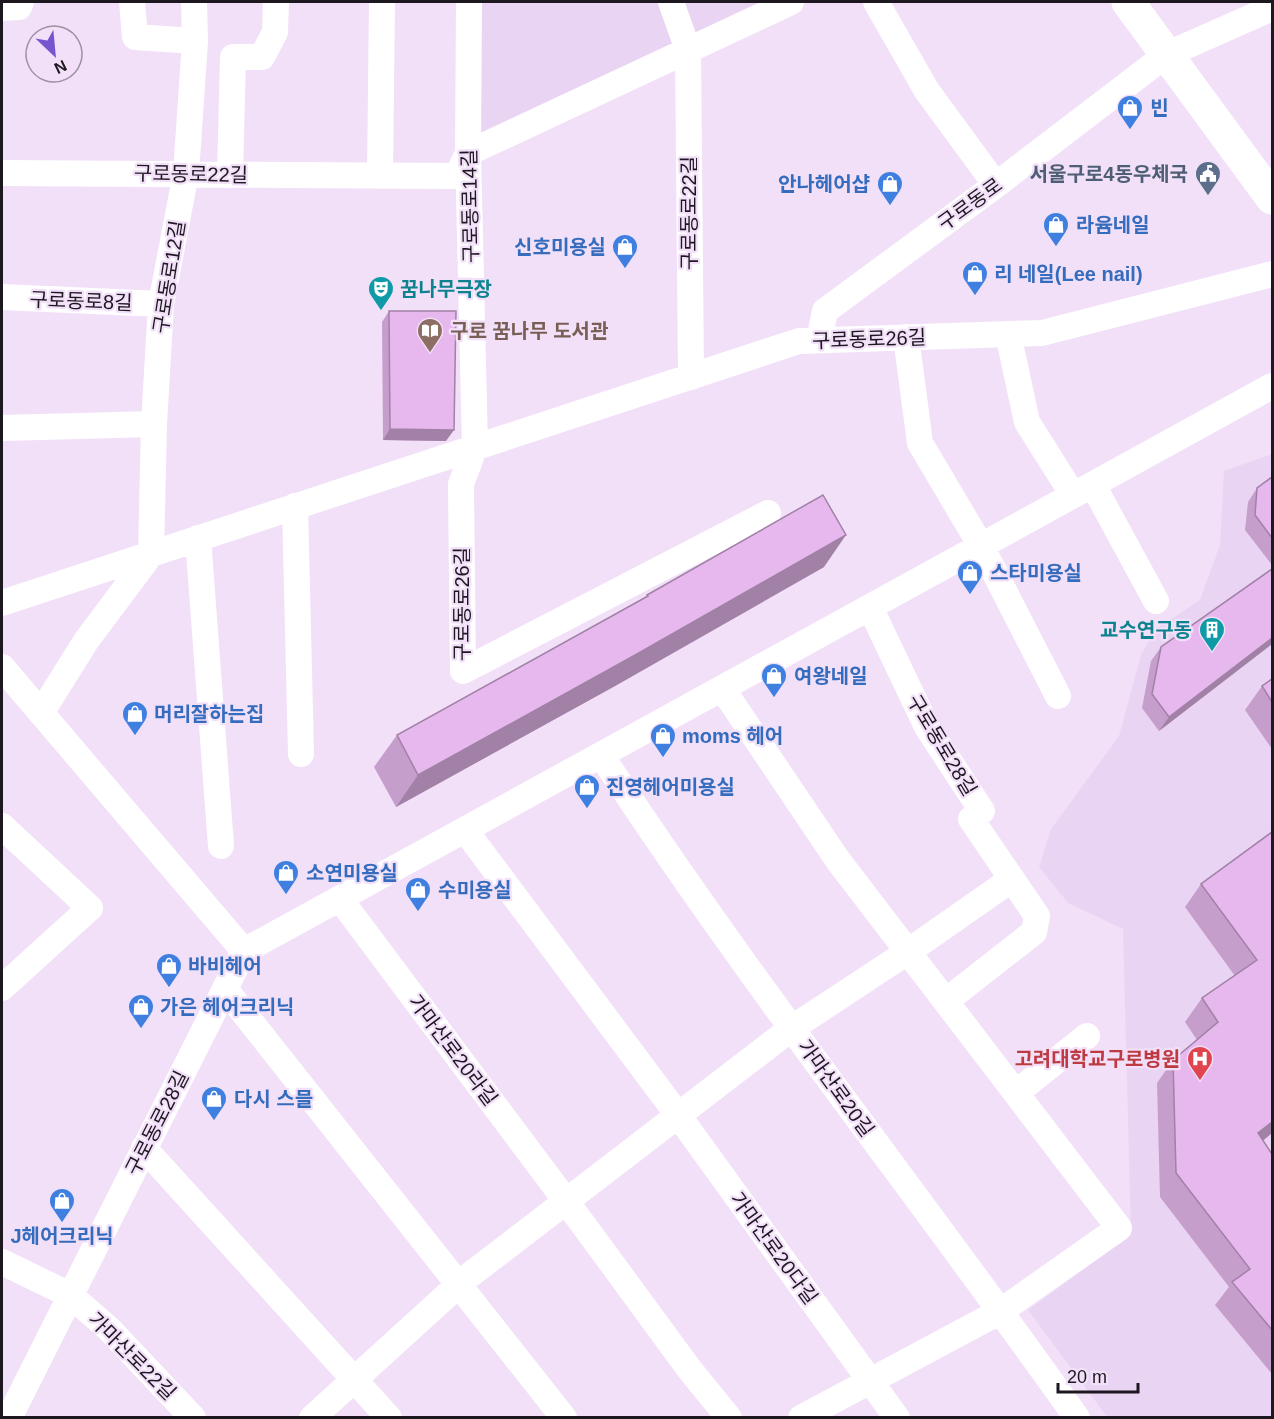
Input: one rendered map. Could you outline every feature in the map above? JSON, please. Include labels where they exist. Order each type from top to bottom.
[{"type":"main road","points":[[1128,2],[1272,198]]},
{"type":"street","points":[[2,8],[20,7],[21,2]]},
{"type":"street","points":[[132,2],[135,38],[195,41]]},
{"type":"street","name":"구로동로12길","points":[[151,554],[154,424],[161,304],[186,173],[195,41],[194,2]]},
{"type":"street","points":[[230,175],[233,57],[262,57],[275,32],[276,2]]},
{"type":"street","points":[[380,176],[382,2]]},
{"type":"street","name":"구로동로14길","points":[[469,2],[468,153],[475,447]]},
{"type":"street","name":"구로동로22길","points":[[671,2],[688,50],[691,376]]},
{"type":"street","points":[[468,153],[791,2]]},
{"type":"street","points":[[876,2],[927,91],[996,185]]},
{"type":"street","name":"구로동로","points":[[819,340],[825,311],[996,185],[1166,55],[1272,8]]},
{"type":"street","name":"구로동로22길","points":[[2,173],[457,176],[468,153]]},
{"type":"street","name":"구로동로26길","points":[[2,603],[800,341],[1042,333],[1272,274]]},
{"type":"street","name":"구로동로8길","points":[[2,297],[161,304]]},
{"type":"street","points":[[1008,334],[1027,422],[1083,490],[1156,601]]},
{"type":"street","points":[[906,337],[920,443],[981,546],[1058,696]]},
{"type":"street","points":[[2,667],[244,951],[1272,386]]},
{"type":"street","points":[[2,428],[154,424]]},
{"type":"street","name":"구로동로26길","points":[[475,447],[461,484],[463,671],[768,513]]},
{"type":"street","points":[[295,506],[301,754]]},
{"type":"street","points":[[198,538],[221,846]]},
{"type":"street","points":[[41,713],[86,641],[151,554]]},
{"type":"street","name":"구로동로28길","points":[[870,607],[927,727],[982,811],[971,819],[1037,916],[1034,933],[946,1000]]},
{"type":"street","points":[[723,688],[837,859],[1119,1228],[1001,1311],[801,1418]]},
{"type":"street","name":"가마산로20길","points":[[601,755],[659,843],[1077,1418]]},
{"type":"street","points":[[2,826],[90,908],[2,988]]},
{"type":"street","points":[[465,830],[678,1115]]},
{"type":"street","points":[[312,1418],[458,1284],[792,1028],[909,951],[1012,879]]},
{"type":"street","name":"가마산로20라길","points":[[340,899],[566,1201]]},
{"type":"street","name":"구로동로28길","points":[[9,1418],[244,951]]},
{"type":"street","points":[[225,989],[564,1418]]},
{"type":"street","points":[[1016,1093],[1086,1036]]},
{"type":"street","name":"가마산로20다길","points":[[678,1115],[897,1418]]},
{"type":"street","points":[[144,1148],[389,1418]]},
{"type":"street","points":[[566,1201],[690,1370],[729,1418]]},
{"type":"street","points":[[2,1262],[70,1296]]},
{"type":"street","name":"가마산로22길","points":[[70,1296],[109,1329],[193,1418]]},
{"type":"shaded area","points":[[469,2],[791,2],[468,153]]},
{"type":"shaded area","name":"고려대학교구로병원","points":[[1272,454],[1272,1417],[1107,1417],[1028,1310],[1131,1235],[1123,929],[1068,903],[1039,867],[1051,829],[1119,736],[1141,655],[1156,629],[1200,600],[1220,545],[1224,471]]},
{"type":"building","points":[[389,311],[456,311],[454,430],[390,429]]},
{"type":"building","points":[[1272,477],[1272,538],[1255,515],[1257,488]]},
{"type":"building","points":[[823,495],[846,535],[418,775],[397,735],[648,596]]},
{"type":"building","name":"교수연구동","points":[[1272,569],[1272,638],[1169,717],[1152,694],[1161,647]]},
{"type":"building","points":[[1272,679],[1272,702],[1262,686]]},
{"type":"building","points":[[1272,832],[1272,1122],[1258,1133],[1272,1154],[1272,1330],[1232,1282],[1250,1269],[1176,1173],[1173,1060],[1218,1022],[1202,998],[1257,960],[1201,884]]},
{"type":"place","name":"빈","points":[[1130,131]]},
{"type":"place","name":"서울구로4동우체국","points":[[1208,197]]},
{"type":"place","name":"안나헤어샵","points":[[890,207]]},
{"type":"place","name":"라윰네일","points":[[1056,248]]},
{"type":"place","name":"신호미용실","points":[[625,270]]},
{"type":"place","name":"리 네일(Lee nail)","points":[[975,297]]},
{"type":"place","name":"꿈나무극장","points":[[381,312]]},
{"type":"place","name":"구로 꿈나무 도서관","points":[[430,354]]},
{"type":"place","name":"스타미용실","points":[[970,596]]},
{"type":"place","name":"교수연구동","points":[[1212,653]]},
{"type":"place","name":"여왕네일","points":[[774,699]]},
{"type":"place","name":"머리잘하는집","points":[[135,737]]},
{"type":"place","name":"moms 헤어","points":[[663,759]]},
{"type":"place","name":"진영헤어미용실","points":[[587,810]]},
{"type":"place","name":"소연미용실","points":[[286,896]]},
{"type":"place","name":"수미용실","points":[[418,913]]},
{"type":"place","name":"바비헤어","points":[[169,989]]},
{"type":"place","name":"가은 헤어크리닉","points":[[141,1030]]},
{"type":"place","name":"고려대학교구로병원","points":[[1200,1082]]},
{"type":"place","name":"다시 스믈","points":[[214,1122]]},
{"type":"place","name":"J헤어크리닉","points":[[62,1224]]}]
